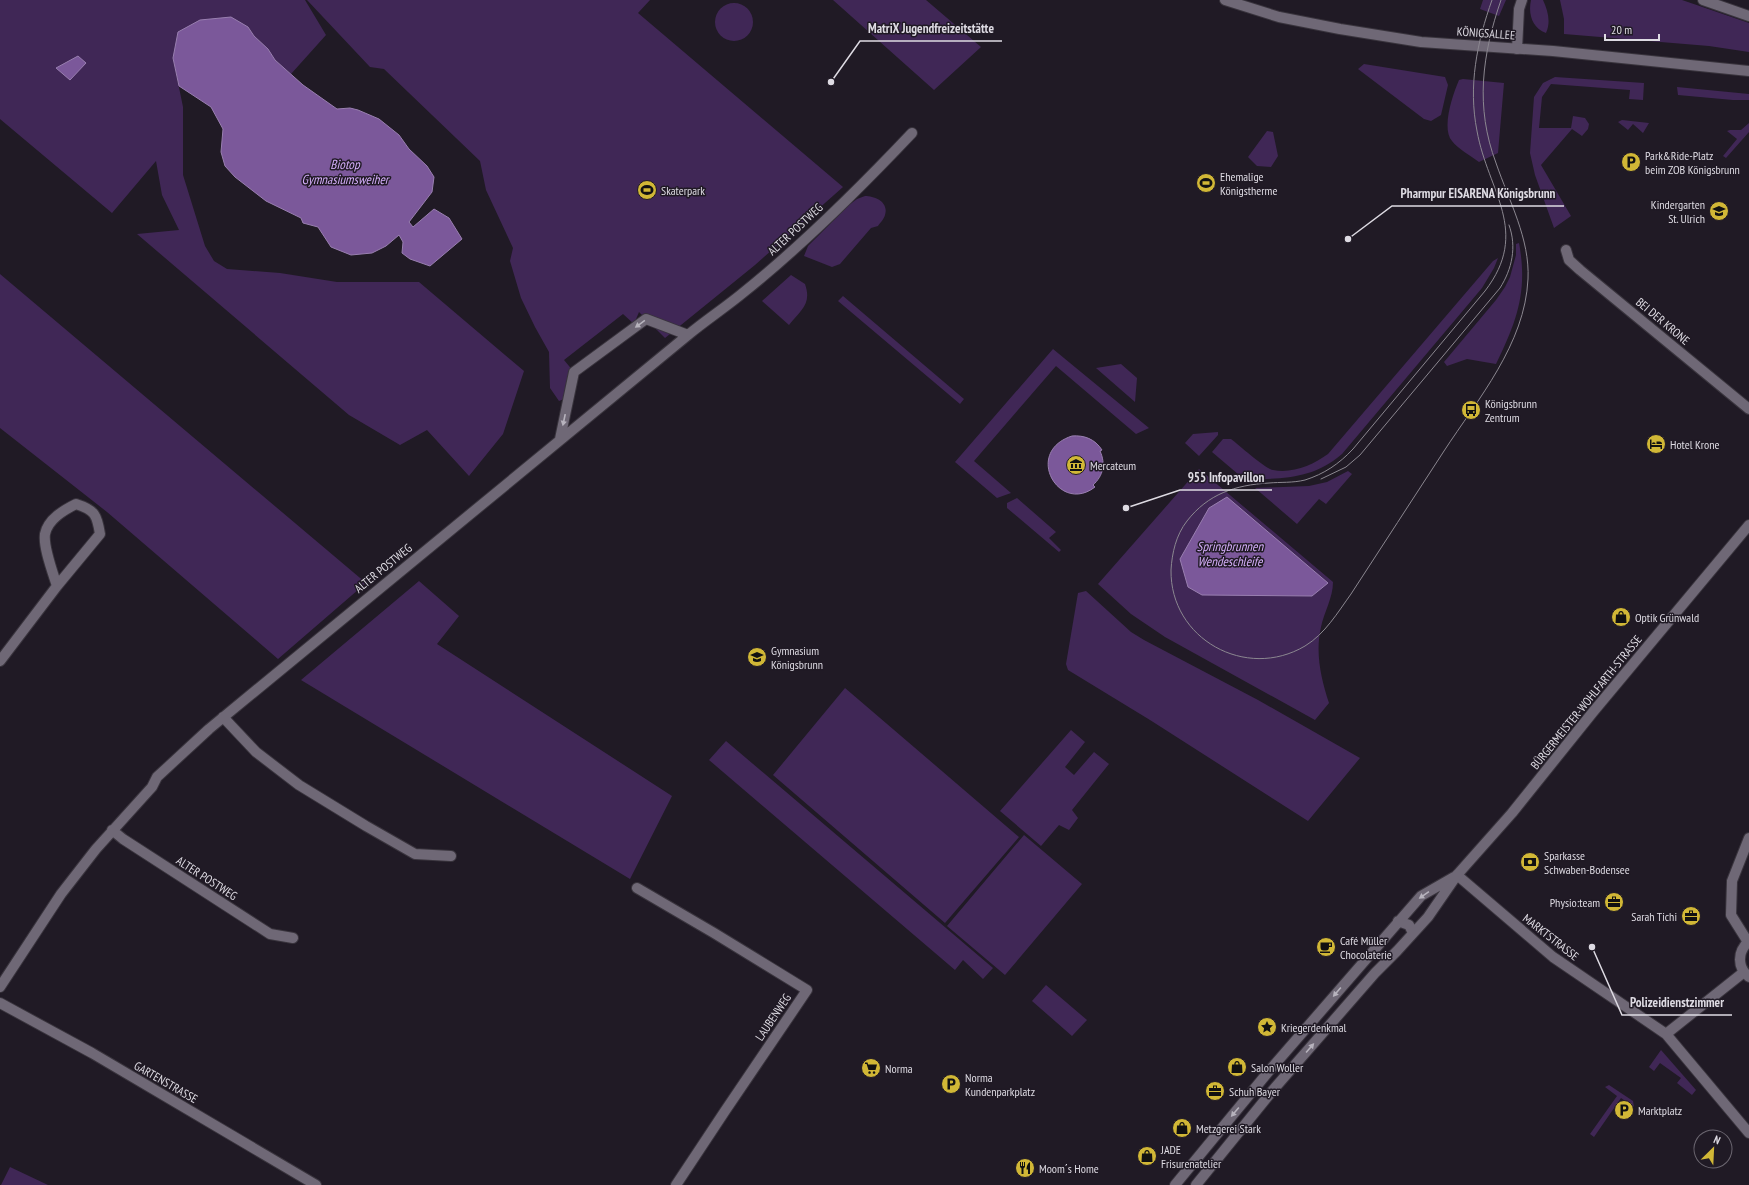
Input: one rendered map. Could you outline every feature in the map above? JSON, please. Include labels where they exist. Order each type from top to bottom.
[{"type":"street","name":"KÖNIGSALLEE","points":[[1225,0],[1279,17],[1340,29],[1421,42],[1663,61],[1749,71]]},
{"type":"street","points":[[1517,49],[1519,9],[1522,0]]},
{"type":"street","points":[[1703,0],[1749,16]]},
{"type":"street","name":"ALTER POSTWEG","points":[[0,987],[61,894],[112,830],[152,788],[157,777],[222,717],[330,627],[444,537],[560,439],[688,335],[744,292],[786,256],[868,179],[912,133]]},
{"type":"street","name":"BEI DER KRONE","points":[[1566,250],[1569,260],[1580,270],[1749,408]]},
{"type":"street","points":[[560,439],[574,372],[646,319],[688,335]]},
{"type":"street","points":[[0,661],[57,586],[100,534],[97,517],[87,508],[76,504],[63,510],[52,521],[45,534],[47,554],[57,586]]},
{"type":"street","name":"BÜRGERMEISTER-WOHLFARTH-STRASSE","points":[[1196,1185],[1282,1080],[1375,973],[1435,908],[1457,875],[1512,813],[1593,712],[1749,525]]},
{"type":"street","points":[[222,717],[256,752],[299,785],[360,823],[415,854],[451,856]]},
{"type":"street","name":"ALTER POSTWEG","points":[[112,830],[123,840],[270,934],[292,938]]},
{"type":"street","points":[[1666,1034],[1746,974],[1739,959],[1744,946],[1749,942],[1731,915],[1732,881],[1749,838]]},
{"type":"street","name":"BÜRGERMEISTER-WOHLFARTH-STRASSE","points":[[1176,1185],[1269,1071],[1420,896],[1457,875]]},
{"type":"street","name":"MARKTSTRASSE","points":[[1457,875],[1553,957],[1666,1034],[1749,1133]]},
{"type":"street","name":"LAUBENWEG","points":[[636,888],[714,933],[807,990],[676,1185]]},
{"type":"street","points":[[1398,921],[1409,925],[1413,933]]},
{"type":"street","name":"GARTENSTRASSE","points":[[0,1003],[92,1053],[316,1185]]},
{"type":"shaded area","points":[[0,0],[305,0],[326,35],[291,74],[275,60],[268,49],[254,36],[248,27],[173,58],[183,107],[183,175],[205,246],[214,261],[227,269],[280,273],[337,282],[419,282],[524,371],[503,434],[469,476],[427,430],[400,445],[349,415],[137,234],[179,230],[162,195],[156,161],[112,213],[0,119]]},
{"type":"shaded area","points":[[307,0],[650,0],[638,13],[843,187],[755,265],[665,338],[639,312],[634,324],[623,314],[564,360],[574,372],[569,397],[559,401],[550,388],[549,352],[521,298],[510,261],[513,248],[486,190],[480,161],[384,69],[370,67]]},
{"type":"shaded area","points":[[833,0],[926,0],[981,47],[934,90]]},
{"type":"shaded area","points":[[1483,0],[1506,0],[1499,16],[1480,9]]},
{"type":"shaded area","points":[[1531,0],[1543,0],[1548,16],[1548,29],[1546,33],[1537,28],[1532,20],[1530,10]]},
{"type":"shaded area","points":[[1560,0],[1682,0],[1749,23],[1749,52],[1709,46],[1564,34],[1564,19]]},
{"type":"shaded area","points":[[730,3],[738,3],[745,6],[750,11],[753,22],[750,33],[745,38],[738,41],[730,41],[723,38],[718,33],[715,26],[715,18],[718,11],[723,6]]},
{"type":"shaded area","points":[[1364,64],[1445,77],[1448,85],[1441,115],[1431,121],[1424,119],[1358,69]]},
{"type":"shaded area","points":[[1555,77],[1644,83],[1643,100],[1629,99],[1630,90],[1551,84],[1542,97],[1539,128],[1571,128],[1573,116],[1585,118],[1589,124],[1588,129],[1582,136],[1572,129],[1541,165],[1571,216],[1554,228],[1535,175],[1530,153],[1534,97],[1543,83]]},
{"type":"shaded area","points":[[1463,79],[1504,83],[1498,153],[1479,162],[1458,147],[1449,135],[1448,120],[1451,102],[1459,80]]},
{"type":"shaded area","points":[[1677,87],[1749,94],[1749,100],[1678,95]]},
{"type":"shaded area","points":[[1622,120],[1649,123],[1643,133],[1633,124],[1628,130],[1618,122]]},
{"type":"shaded area","points":[[1749,123],[1749,132],[1726,158],[1723,156],[1737,139],[1727,131],[1741,130]]},
{"type":"shaded area","points":[[1267,131],[1273,132],[1278,156],[1271,167],[1257,166],[1248,157]]},
{"type":"shaded area","points":[[865,196],[873,197],[883,203],[886,210],[883,219],[878,226],[871,228],[840,264],[832,267],[804,256],[808,246],[849,205],[857,199]]},
{"type":"shaded area","points":[[1519,243],[1522,276],[1519,305],[1510,334],[1496,364],[1467,359],[1447,366],[1444,362],[1496,300],[1505,287],[1510,277],[1516,255],[1516,244]]},
{"type":"shaded area","points":[[1498,258],[1482,288],[1342,454],[1331,462],[1319,469],[1296,476],[1245,480],[1212,452],[1223,439],[1231,439],[1264,465],[1273,470],[1280,471],[1302,468],[1328,454],[1493,261]]},
{"type":"shaded area","points":[[0,274],[366,583],[278,659],[107,512],[0,428]]},
{"type":"shaded area","points":[[791,275],[805,284],[807,297],[801,311],[789,325],[762,301]]},
{"type":"shaded area","points":[[843,296],[964,399],[960,404],[838,301]]},
{"type":"shaded area","points":[[1053,349],[1149,428],[1136,434],[1056,366],[974,461],[1011,493],[997,498],[955,462]]},
{"type":"shaded area","points":[[1121,364],[1137,378],[1135,402],[1096,368]]},
{"type":"shaded area","points":[[1218,432],[1218,435],[1199,456],[1185,443],[1193,434]]},
{"type":"shaded area","points":[[1199,469],[1333,582],[1332,594],[1322,621],[1319,637],[1321,675],[1329,703],[1315,720],[1165,637],[1131,614],[1098,584]]},
{"type":"shaded area","points":[[1348,471],[1352,474],[1326,504],[1319,499],[1297,524],[1255,488],[1309,486],[1327,482]]},
{"type":"shaded area","points":[[1017,498],[1056,532],[1049,538],[1061,550],[1059,552],[1007,508],[1007,503]]},
{"type":"shaded area","points":[[419,581],[459,616],[437,644],[672,796],[630,879],[301,680]]},
{"type":"shaded area","points":[[1086,591],[1131,632],[1144,640],[1258,700],[1360,758],[1308,821],[1150,720],[1068,670],[1066,664],[1078,593]]},
{"type":"shaded area","points":[[845,688],[1019,837],[945,923],[773,775]]},
{"type":"shaded area","points":[[1071,730],[1085,742],[1065,767],[1074,775],[1094,752],[1109,764],[1072,810],[1078,818],[1069,830],[1059,825],[1041,846],[1000,811]]},
{"type":"shaded area","points":[[726,741],[993,968],[983,979],[963,960],[955,970],[709,760]]},
{"type":"shaded area","points":[[1024,835],[1082,884],[1005,975],[947,926]]},
{"type":"shaded area","points":[[1046,985],[1087,1020],[1072,1036],[1032,1001]]},
{"type":"shaded area","points":[[1661,1050],[1696,1090],[1692,1095],[1677,1083],[1681,1078],[1660,1063],[1654,1071],[1649,1067]]},
{"type":"shaded area","points":[[1609,1085],[1633,1101],[1634,1107],[1621,1098],[1594,1137],[1590,1134],[1617,1096],[1605,1087]]},
{"type":"shaded area","points":[[10,1167],[48,1185],[1,1185]]},
{"type":"water","name":"Biotop Gymnasiumsweiher","points":[[231,17],[248,27],[254,36],[268,49],[275,60],[303,85],[337,109],[350,108],[358,110],[379,119],[399,135],[409,149],[427,166],[434,177],[432,192],[409,222],[413,227],[434,209],[449,218],[462,239],[430,266],[410,259],[402,253],[403,242],[399,235],[386,246],[372,253],[351,255],[331,247],[318,227],[303,223],[301,218],[266,201],[235,177],[225,166],[221,152],[223,129],[211,107],[179,86],[173,58],[178,32],[200,20]]},
{"type":"water","points":[[78,56],[86,63],[70,80],[56,68]]},
{"type":"water","points":[[1072,436],[1089,438],[1093,440],[1102,450],[1100,451],[1103,461],[1101,474],[1093,485],[1095,487],[1082,494],[1069,493],[1059,487],[1052,478],[1048,467],[1050,455],[1057,444]]},
{"type":"water","name":"Springbrunnen Wendeschleife","points":[[1227,497],[1328,583],[1312,596],[1202,595],[1188,587],[1180,559],[1209,508]]},
{"type":"tram line","points":[[1492,0],[1478,48],[1473,97],[1474,114],[1482,153],[1502,211],[1506,230],[1505,249],[1498,269],[1485,291],[1353,449],[1331,468],[1305,480],[1257,484],[1223,493],[1204,504],[1183,526],[1177,538],[1172,557],[1171,570],[1174,595],[1183,616],[1197,634],[1216,647],[1236,656],[1259,659],[1282,656],[1305,646],[1319,635],[1331,622],[1485,391],[1498,370],[1518,326],[1525,303],[1528,279],[1526,249],[1518,220],[1489,142],[1483,101],[1489,41],[1501,0]]},
{"type":"tram line","points":[[1321,479],[1346,467],[1360,455],[1500,288],[1508,273],[1512,258],[1513,241],[1509,225]]},
{"type":"place","name":"MatriX Jugendfreizeitstätte","points":[[831,82]]},
{"type":"place","name":"Park&Ride-Platz beim ZOB Königsbrunn","points":[[1631,162]]},
{"type":"place","name":"Ehemalige Königstherme","points":[[1206,183]]},
{"type":"place","name":"Skaterpark","points":[[647,190]]},
{"type":"place","name":"Kindergarten St. Ulrich","points":[[1719,211]]},
{"type":"place","name":"Pharmpur EISARENA Königsbrunn","points":[[1348,239]]},
{"type":"place","name":"Königsbrunn Zentrum","points":[[1471,410]]},
{"type":"place","name":"Hotel Krone","points":[[1656,444]]},
{"type":"place","name":"Mercateum","points":[[1076,465]]},
{"type":"place","name":"955 Infopavillon","points":[[1126,508]]},
{"type":"place","name":"Optik Grünwald","points":[[1621,617]]},
{"type":"place","name":"Gymnasium Königsbrunn","points":[[757,657]]},
{"type":"place","name":"Sparkasse Schwaben-Bodensee","points":[[1530,862]]},
{"type":"place","name":"Physio:team","points":[[1614,902]]},
{"type":"place","name":"Sarah Tichi","points":[[1691,916]]},
{"type":"place","name":"Café Müller Chocolaterie","points":[[1326,947]]},
{"type":"place","name":"Polizeidienstzimmer","points":[[1592,947]]},
{"type":"place","name":"Kriegerdenkmal","points":[[1267,1027]]},
{"type":"place","name":"Salon Woller","points":[[1237,1067]]},
{"type":"place","name":"Norma","points":[[871,1068]]},
{"type":"place","name":"Norma Kundenparkplatz","points":[[951,1084]]},
{"type":"place","name":"Schuh Bayer","points":[[1215,1091]]},
{"type":"place","name":"Marktplatz","points":[[1624,1110]]},
{"type":"place","name":"Metzgerei Stark","points":[[1182,1128]]},
{"type":"place","name":"JADE Frisurenatelier","points":[[1147,1156]]},
{"type":"place","name":"Moom´s Home","points":[[1025,1168]]}]
